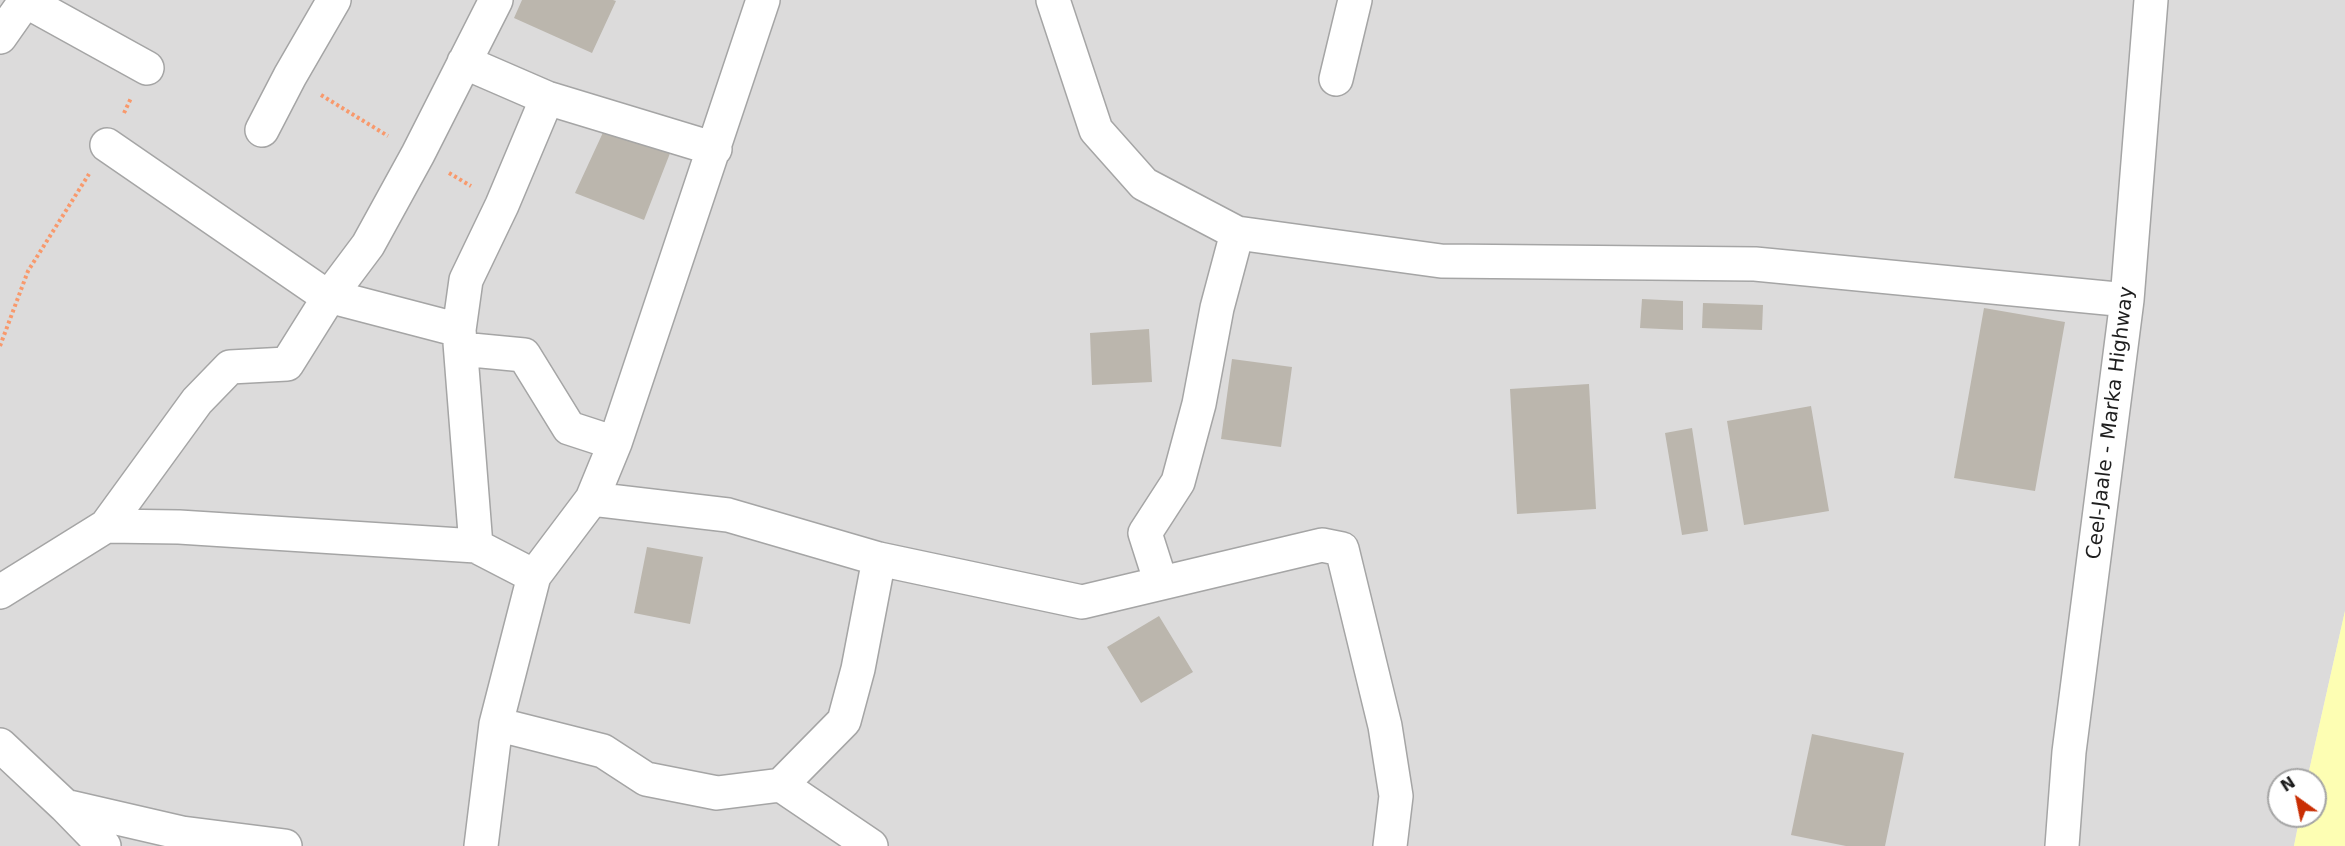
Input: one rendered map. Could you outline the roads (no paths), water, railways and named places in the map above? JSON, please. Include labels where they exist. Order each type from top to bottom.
[{"type":"street","points":[[0,37],[25,0],[147,68]]},
{"type":"street","points":[[262,130],[334,0]]},
{"type":"street","points":[[0,592],[106,526],[197,401],[230,367],[287,364],[329,297],[368,245],[418,154],[496,0]]},
{"type":"street","points":[[480,846],[496,724],[534,576],[592,500],[615,443],[763,0]]},
{"type":"street","points":[[1053,0],[1096,130],[1143,184],[1237,233],[1442,261],[1755,264],[2127,300]]},
{"type":"street","points":[[1336,79],[1355,0]]},
{"type":"street","name":"Ceel-Jaale - Marka Highway","points":[[2062,846],[2069,752],[2127,300],[2151,0]]},
{"type":"street","points":[[464,62],[547,98],[715,149]]},
{"type":"street","points":[[476,546],[460,340],[466,280],[502,205],[547,98]]},
{"type":"street","points":[[107,145],[329,297],[460,340],[524,355],[569,428],[615,443]]},
{"type":"street","points":[[1161,583],[1145,533],[1178,482],[1199,404],[1217,308],[1237,233]]},
{"type":"street","points":[[592,500],[728,515],[879,559],[1082,602],[1322,545],[1342,549],[1385,726],[1396,796],[1390,846]]},
{"type":"street","points":[[106,526],[179,527],[476,546],[534,576]]},
{"type":"street","points":[[496,724],[603,751],[646,779],[717,793],[781,785],[844,721],[858,669],[879,559]]},
{"type":"street","points":[[0,745],[104,846]]},
{"type":"street","points":[[781,785],[872,846]]},
{"type":"street","points":[[65,806],[182,833],[285,846]]}]
